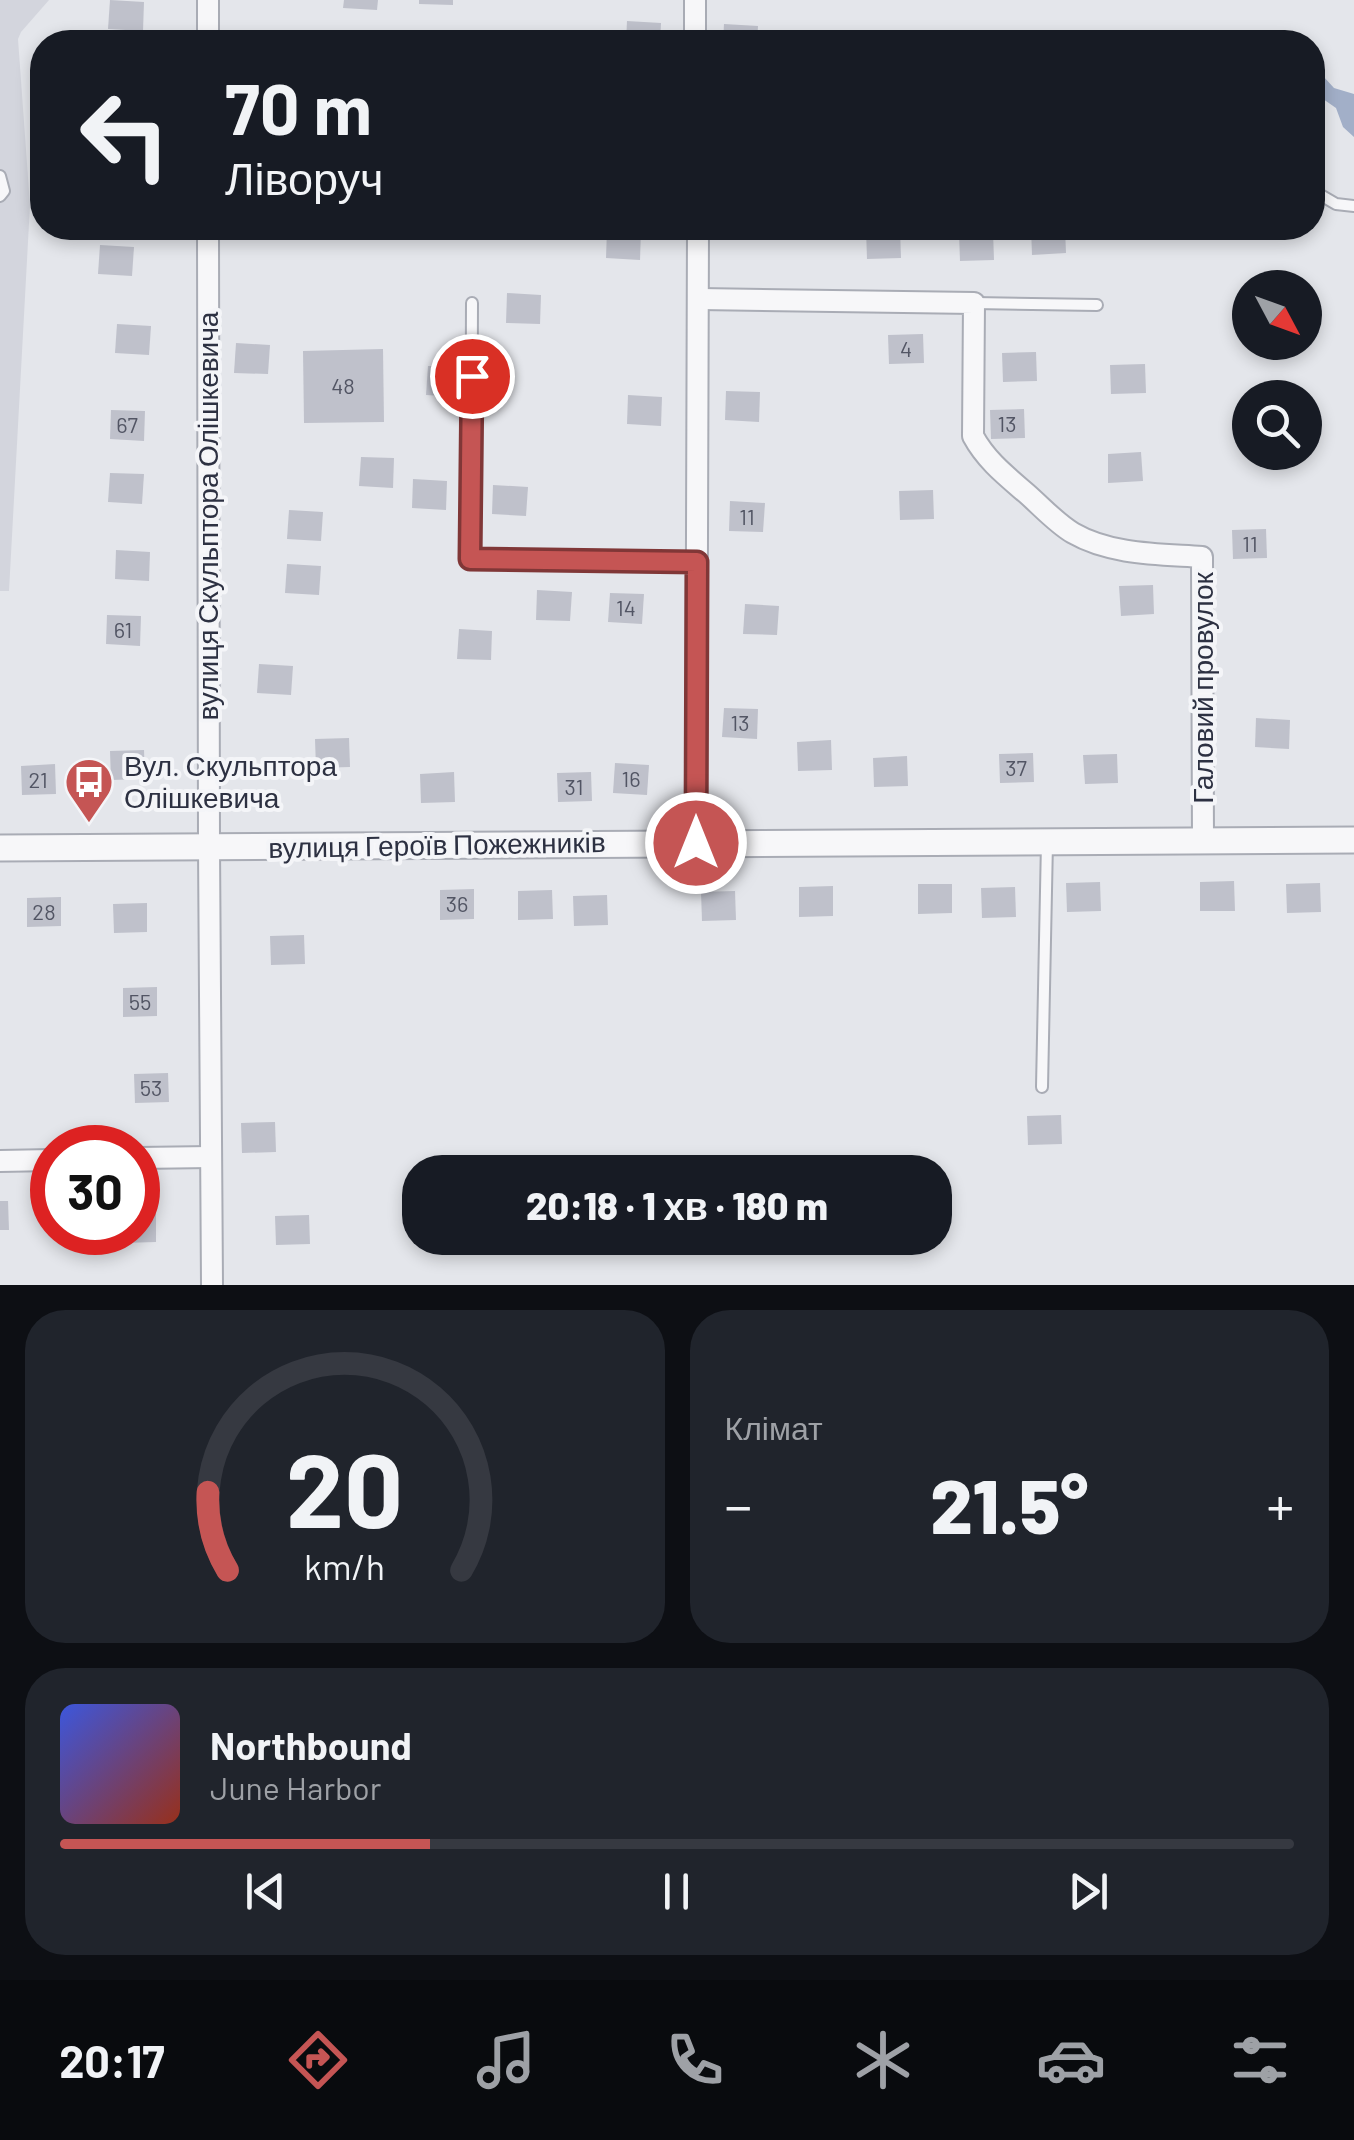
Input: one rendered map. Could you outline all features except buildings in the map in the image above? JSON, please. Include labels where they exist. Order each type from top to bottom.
[{"type":"street","points":[[208,0],[208,30]]},
{"type":"street","points":[[694,0],[695,30]]},
{"type":"street","name":"вулиця Скульптора Олішкевича","points":[[208,240],[212,1285]]},
{"type":"street","points":[[696,843],[698,240]]},
{"type":"street","points":[[700,298],[974,303]]},
{"type":"street","name":"Галовий провулок","points":[[974,303],[973,436],[992,464],[1071,532],[1092,542],[1124,550],[1202,557],[1203,840]]},
{"type":"street","name":"вулиця Героїв Пожежників","points":[[0,848],[1354,840]]},
{"type":"street","points":[[160,1157],[212,1156]]},
{"type":"street","points":[[0,1162],[30,1161]]},
{"type":"lane","points":[[0,176],[4,191],[0,196]]},
{"type":"lane","points":[[1325,198],[1336,204],[1354,206]]},
{"type":"lane","points":[[472,303],[470,559],[697,562]]},
{"type":"lane","points":[[974,303],[1098,305]]},
{"type":"lane","points":[[1042,1088],[1047,841]]},
{"type":"shaded area","points":[[0,0],[49,0],[18,39],[30,205],[9,591],[0,591]]},
{"type":"water","points":[[1325,78],[1334,88],[1354,94],[1354,137],[1343,127],[1336,108],[1325,100]]},
{"type":"place","name":"Вул. Скульптора Олішкевича","points":[[89,824]]},
{"type":"route","points":[[472,376],[470,559],[697,562],[696,843]]}]
